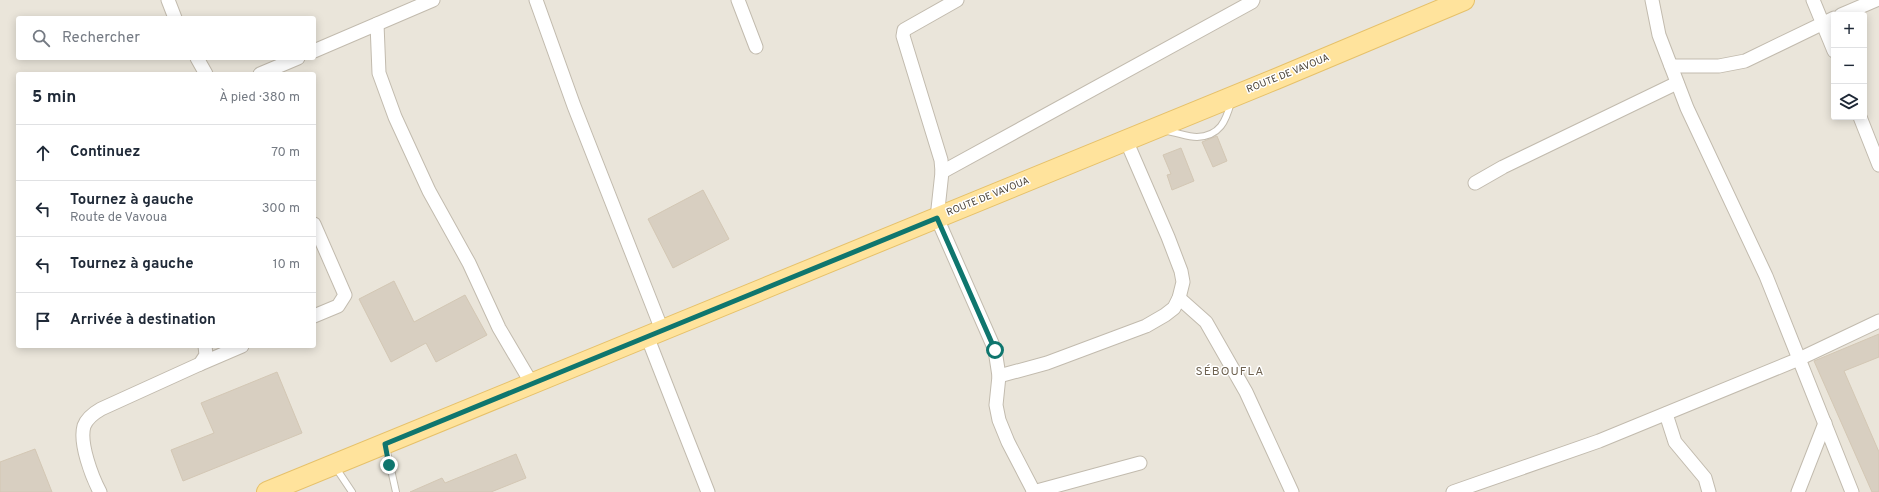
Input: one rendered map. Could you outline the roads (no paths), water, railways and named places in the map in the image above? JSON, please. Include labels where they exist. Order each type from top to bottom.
[{"type":"main road","name":"ROUTE DE VAVOUA","points":[[267,492],[1232,97],[1464,0]]},
{"type":"street","points":[[168,0],[174,16]]},
{"type":"street","points":[[316,51],[433,0]]},
{"type":"street","points":[[536,0],[654,333],[708,492]]},
{"type":"street","points":[[738,0],[756,47]]},
{"type":"street","points":[[957,0],[913,24],[904,30],[903,36],[941,160],[942,172],[937,218],[995,350],[999,376],[996,405],[999,420],[1008,442],[1033,492],[1140,463]]},
{"type":"street","points":[[942,172],[1245,6],[1253,0]]},
{"type":"street","points":[[1652,0],[1659,35],[1687,108],[1766,276],[1852,492]]},
{"type":"street","points":[[1813,0],[1828,20],[1833,48]]},
{"type":"street","points":[[1848,12],[1876,0]]},
{"type":"street","points":[[1671,66],[1719,66],[1745,61],[1828,20]]},
{"type":"street","points":[[377,24],[379,73],[395,117],[429,191],[468,262],[499,328],[532,384]]},
{"type":"street","points":[[198,60],[205,72]]},
{"type":"street","points":[[265,72],[293,60]]},
{"type":"street","points":[[1475,183],[1503,167],[1677,83]]},
{"type":"street","points":[[1861,120],[1879,165]]},
{"type":"street","points":[[999,376],[1047,364],[1146,326],[1169,311],[1179,298],[1183,282],[1181,271],[1126,140]]},
{"type":"street","points":[[316,228],[346,295],[338,306],[316,315]]},
{"type":"street","points":[[1179,298],[1206,322],[1246,392],[1292,492]]},
{"type":"street","points":[[1453,492],[1493,486],[1799,359],[1879,321]]},
{"type":"street","points":[[200,364],[206,355],[205,348]]},
{"type":"street","points":[[100,492],[93,479],[83,436],[84,425],[90,417],[101,408],[237,348]]},
{"type":"street","points":[[1666,414],[1675,442],[1705,478],[1709,492]]},
{"type":"street","points":[[1798,492],[1825,423]]},
{"type":"lane","points":[[385,444],[396,492]]},
{"type":"lane","points":[[334,464],[352,492]]},
{"type":"district","name":"SÉBOUFLA","points":[[1230,372]]}]
